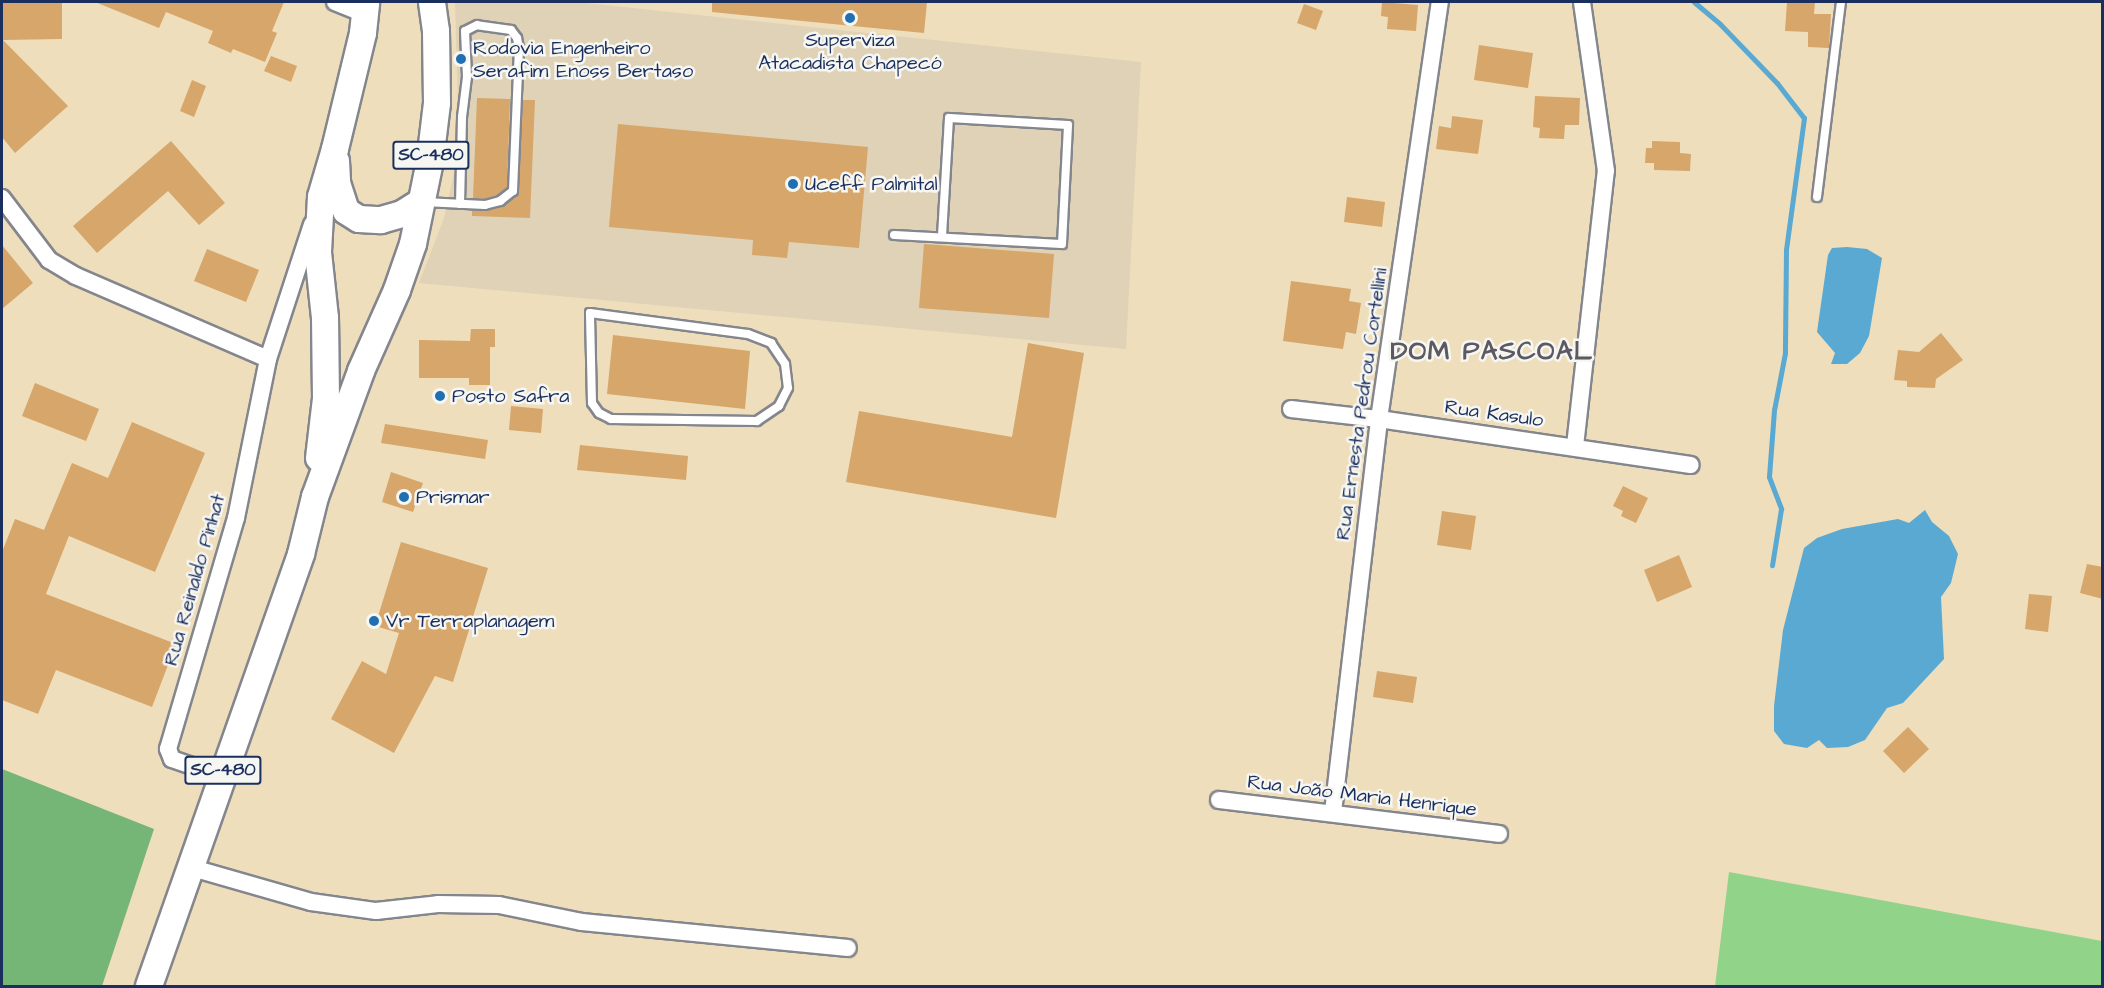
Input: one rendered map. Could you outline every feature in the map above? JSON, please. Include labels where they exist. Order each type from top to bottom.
[{"type":"main road","name":"SC-480","points":[[149,987],[189,867],[301,554],[315,497],[361,370],[397,290],[412,244],[430,161],[437,103],[432,2]]},
{"type":"main road","points":[[315,497],[326,398],[325,318],[318,252],[321,197],[363,33],[365,8]]},
{"type":"main road","points":[[335,148],[337,183],[346,211],[360,219],[381,220],[402,214],[421,202]]},
{"type":"street","points":[[335,2],[365,8]]},
{"type":"street","name":"Rua Ernesta Pedrou Cortellini","points":[[1333,812],[1379,418],[1440,2]]},
{"type":"street","points":[[1575,446],[1606,171],[1582,2]]},
{"type":"street","name":"Rua Reinaldo Pinhat","points":[[221,776],[172,759],[168,749],[236,518],[268,359],[321,197]]},
{"type":"street","points":[[2,198],[49,260],[76,276],[268,359]]},
{"type":"street","name":"Rua Kasulo","points":[[1291,409],[1379,418],[1691,465]]},
{"type":"street","name":"Rua João Maria Henrique","points":[[1219,800],[1333,812],[1499,834]]},
{"type":"street","points":[[189,867],[311,902],[365,909],[438,904],[499,905],[582,922],[848,948]]},
{"type":"lane","points":[[1816,197],[1841,2]]},
{"type":"lane","points":[[421,202],[460,204],[485,205],[500,201],[513,191],[519,48],[517,38],[511,30],[477,25],[465,32],[467,77],[462,117],[460,204]]},
{"type":"lane","points":[[894,235],[1062,244],[1068,125],[949,118],[942,237]]},
{"type":"lane","points":[[430,161],[462,163]]},
{"type":"lane","points":[[590,313],[748,334],[771,343],[785,364],[788,388],[779,406],[758,421],[611,418],[599,413],[592,403],[590,313]]},
{"type":"shaded area","name":"Uceff Palmital","points":[[455,2],[576,2],[1141,62],[1126,349],[419,283],[444,218],[459,150]]},
{"type":"green space","points":[[2,769],[154,829],[102,986],[2,986]]},
{"type":"green space","points":[[1729,872],[2102,941],[2102,986],[1715,986]]},
{"type":"water","points":[[1832,248],[1867,249],[1882,258],[1869,336],[1860,353],[1847,364],[1831,364],[1835,353],[1817,332],[1828,255]]},
{"type":"water","points":[[1925,510],[1932,522],[1949,536],[1958,554],[1951,583],[1941,597],[1944,659],[1903,703],[1887,708],[1865,740],[1848,747],[1827,748],[1819,740],[1807,748],[1784,744],[1774,731],[1774,706],[1783,630],[1804,548],[1817,538],[1842,529],[1898,519],[1909,523]]},
{"type":"building","points":[[2,2],[62,2],[62,39],[3,40],[68,106],[15,153],[2,137]]},
{"type":"building","points":[[95,2],[284,2],[272,31],[277,33],[265,62],[233,49],[231,53],[208,43],[213,31],[166,12],[159,28]]},
{"type":"building","name":"Superviza Atacadista Chapecó","points":[[712,2],[927,2],[924,33],[712,12]]},
{"type":"building","points":[[1382,2],[1418,5],[1416,31],[1387,29],[1388,17],[1381,16]]},
{"type":"building","points":[[1787,2],[1815,2],[1814,14],[1831,14],[1829,48],[1808,47],[1808,32],[1785,31]]},
{"type":"building","points":[[1304,4],[1323,11],[1316,30],[1297,23]]},
{"type":"building","points":[[1479,45],[1533,53],[1528,88],[1474,80]]},
{"type":"building","points":[[271,56],[297,66],[291,82],[264,71]]},
{"type":"building","points":[[192,80],[206,86],[194,117],[180,111]]},
{"type":"building","points":[[1535,96],[1580,98],[1579,125],[1565,125],[1564,139],[1539,138],[1540,128],[1533,127]]},
{"type":"building","points":[[477,98],[510,99],[507,188],[497,195],[484,199],[473,198]]},
{"type":"building","points":[[523,100],[535,100],[530,218],[472,216],[472,211],[486,211],[502,207],[519,193]]},
{"type":"building","points":[[1452,116],[1483,120],[1478,154],[1436,149],[1439,126],[1451,128]]},
{"type":"building","points":[[618,124],[868,147],[859,248],[789,242],[787,258],[752,255],[753,240],[609,227]]},
{"type":"building","points":[[171,141],[225,203],[199,225],[168,191],[97,253],[73,226]]},
{"type":"building","points":[[1652,141],[1680,142],[1680,153],[1691,154],[1690,171],[1654,170],[1654,163],[1645,163],[1646,148],[1652,148]]},
{"type":"building","points":[[1347,197],[1385,202],[1382,227],[1344,222]]},
{"type":"building","points":[[924,244],[1054,254],[1049,318],[919,308]]},
{"type":"building","points":[[2,245],[33,283],[2,309]]},
{"type":"building","points":[[207,249],[259,270],[246,302],[194,281]]},
{"type":"building","points":[[1291,281],[1351,289],[1349,301],[1361,303],[1356,334],[1346,332],[1343,349],[1283,341]]},
{"type":"building","points":[[471,329],[495,329],[495,347],[490,347],[490,385],[469,385],[469,378],[419,378],[419,340],[470,341]]},
{"type":"building","points":[[1941,333],[1963,360],[1936,379],[1935,388],[1907,387],[1907,381],[1894,380],[1898,350],[1919,352]]},
{"type":"building","points":[[613,335],[750,351],[745,409],[607,394]]},
{"type":"building","points":[[1028,343],[1084,353],[1056,518],[846,482],[859,411],[1012,437]]},
{"type":"building","points":[[35,383],[99,409],[86,441],[22,416]]},
{"type":"building","points":[[511,406],[543,409],[541,433],[509,430]]},
{"type":"building","points":[[132,422],[205,453],[155,572],[69,536],[46,594],[176,644],[152,707],[56,670],[38,714],[2,700],[2,552],[15,519],[44,530],[72,463],[108,478]]},
{"type":"building","points":[[385,424],[488,440],[485,459],[381,443]]},
{"type":"building","points":[[580,445],[688,456],[686,480],[577,470]]},
{"type":"building","points":[[391,472],[423,483],[413,512],[382,502]]},
{"type":"building","points":[[1623,486],[1648,498],[1636,523],[1621,516],[1623,511],[1613,506]]},
{"type":"building","points":[[1442,511],[1476,516],[1471,550],[1437,545]]},
{"type":"building","points":[[401,542],[488,568],[453,682],[435,676],[394,753],[331,719],[362,661],[386,674],[399,633],[375,626]]},
{"type":"building","points":[[1679,555],[1692,587],[1657,602],[1644,570]]},
{"type":"building","points":[[2087,564],[2103,567],[2103,599],[2080,593]]},
{"type":"building","points":[[2029,594],[2052,596],[2048,632],[2025,629]]},
{"type":"building","points":[[1377,671],[1417,677],[1413,703],[1373,697]]},
{"type":"building","points":[[1908,727],[1929,749],[1904,773],[1883,751]]},
{"type":"waterway","points":[[1694,2],[1720,24],[1777,83],[1804,118],[1786,250],[1785,353],[1774,410],[1769,477],[1781,509],[1772,565]]},
{"type":"place","name":"Superviza Atacadista Chapecó","points":[[850,18]]},
{"type":"place","name":"Rodovia Engenheiro Serafim Enoss Bertaso","points":[[461,59]]},
{"type":"place","name":"Uceff Palmital","points":[[793,184]]},
{"type":"place","name":"Posto Safra","points":[[440,396]]},
{"type":"place","name":"Prismar","points":[[404,497]]},
{"type":"place","name":"Vr Terraplanagem","points":[[374,621]]},
{"type":"district","name":"DOM PASCOAL","points":[[1492,352]]}]
